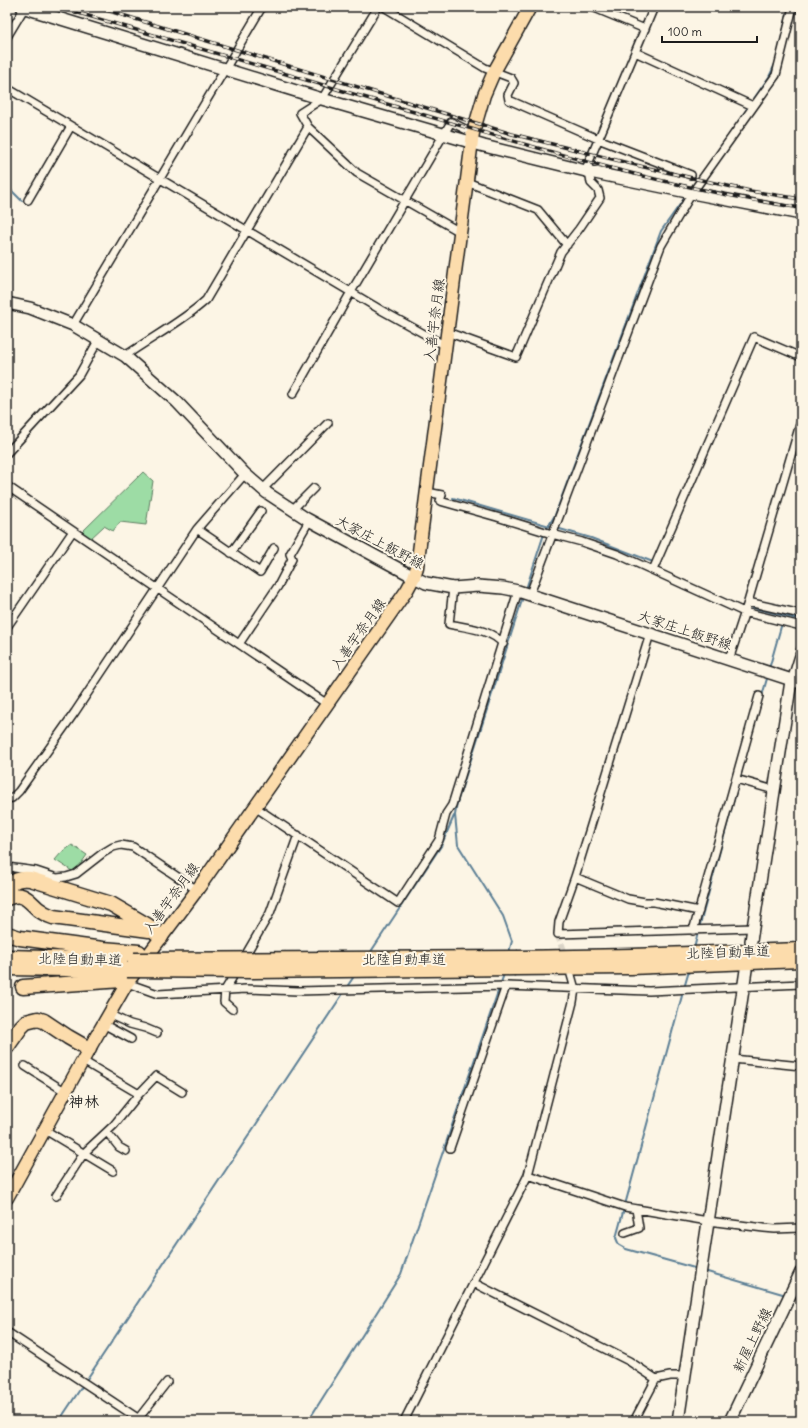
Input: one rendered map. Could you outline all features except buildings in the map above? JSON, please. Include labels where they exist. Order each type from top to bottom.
[{"type":"highway","points":[[7,887],[14,880],[21,878],[30,879],[112,904],[147,925],[161,937]]},
{"type":"highway","points":[[7,898],[12,896],[24,897],[39,910],[53,917],[145,929],[161,937]]},
{"type":"highway","points":[[7,934],[20,938],[103,949],[130,969]]},
{"type":"highway","name":"北陸自動車道","points":[[517,963],[647,955],[801,950]]},
{"type":"highway","name":"北陸自動車道","points":[[7,957],[130,969]]},
{"type":"highway","name":"北陸自動車道","points":[[7,968],[130,969],[517,963],[631,967],[801,960]]},
{"type":"highway","points":[[23,987],[130,969],[257,966]]},
{"type":"highway","points":[[7,1033],[22,1018],[35,1014],[48,1018],[86,1055]]},
{"type":"highway","points":[[7,1047],[26,1022],[38,1019],[44,1021],[68,1037],[86,1055]]},
{"type":"main road","name":"入善宇奈月線","points":[[7,1198],[106,1019],[130,969],[161,937],[197,890],[407,590],[414,577],[417,567],[473,138],[484,95],[494,72],[530,7]]},
{"type":"street","points":[[7,37],[23,7],[444,134],[473,138],[590,172],[692,194],[801,214]]},
{"type":"street","points":[[73,324],[262,7]]},
{"type":"street","points":[[378,7],[322,98],[300,113],[308,127],[358,172],[460,232]]},
{"type":"street","points":[[384,7],[485,68],[510,78],[514,83],[508,95],[509,100],[598,139],[691,175]]},
{"type":"street","points":[[592,7],[645,29]]},
{"type":"street","points":[[447,332],[516,357],[561,252],[600,198],[598,190],[592,183],[588,164],[654,7]]},
{"type":"street","points":[[530,594],[661,246],[692,194],[776,75],[793,7]]},
{"type":"street","points":[[635,52],[753,106]]},
{"type":"street","points":[[7,88],[351,292],[446,346]]},
{"type":"street","points":[[28,200],[71,126]]},
{"type":"street","points":[[126,356],[194,311],[206,300],[308,127]]},
{"type":"street","points":[[293,394],[444,134]]},
{"type":"street","points":[[467,182],[538,210],[567,245]]},
{"type":"street","name":"大家庄上飯野線","points":[[7,303],[30,308],[73,324],[126,356],[152,382],[177,402],[245,474],[263,489],[309,521],[414,577],[432,584],[452,588],[478,586],[503,588],[530,594],[796,682]]},
{"type":"street","points":[[653,570],[754,337],[801,357]]},
{"type":"street","points":[[7,453],[79,375],[99,339]]},
{"type":"street","points":[[729,660],[748,602],[801,421]]},
{"type":"street","points":[[263,489],[328,423]]},
{"type":"street","points":[[7,799],[12,798],[19,791],[75,712],[156,588],[197,529],[245,474]]},
{"type":"street","points":[[7,486],[327,704]]},
{"type":"street","points":[[292,510],[314,488]]},
{"type":"street","points":[[427,492],[442,494],[440,501],[582,542],[617,554],[744,612],[801,626]]},
{"type":"street","points":[[232,553],[261,511]]},
{"type":"street","points":[[239,644],[278,586],[292,559],[290,554],[309,521]]},
{"type":"street","points":[[197,529],[260,572],[274,548]]},
{"type":"street","points":[[7,627],[73,531]]},
{"type":"street","points":[[452,588],[449,624],[489,633],[498,638],[502,644]]},
{"type":"street","points":[[255,807],[398,903],[439,840],[446,814],[452,805],[518,591]]},
{"type":"street","points":[[748,602],[801,614]]},
{"type":"street","points":[[650,634],[575,877],[559,922],[558,934],[753,928]]},
{"type":"street","points":[[751,941],[774,790],[796,682],[801,649]]},
{"type":"street","points":[[692,931],[699,911],[758,696]]},
{"type":"street","points":[[736,779],[774,790]]},
{"type":"street","points":[[232,1009],[224,1002],[225,990],[270,913],[298,835]]},
{"type":"street","points":[[7,867],[36,871],[58,878],[66,877],[76,874],[103,853],[113,847],[121,845],[133,847],[197,890]]},
{"type":"street","points":[[575,877],[628,899],[654,902],[699,911]]},
{"type":"street","points":[[130,969],[158,994],[246,989],[298,991],[506,986],[649,991],[801,984]]},
{"type":"street","points":[[678,1421],[746,970]]},
{"type":"street","points":[[404,1421],[528,1175],[573,1002],[575,989],[571,975]]},
{"type":"street","points":[[450,1148],[506,986]]},
{"type":"street","points":[[106,1019],[145,1028],[157,1033]]},
{"type":"street","points":[[106,1019],[131,1039]]},
{"type":"street","points":[[86,1055],[139,1094]]},
{"type":"street","points":[[733,1059],[801,1066]]},
{"type":"street","points":[[25,1066],[66,1092]]},
{"type":"street","points":[[56,1196],[84,1153],[114,1125],[156,1076],[182,1092]]},
{"type":"street","points":[[45,1130],[113,1171]]},
{"type":"street","points":[[107,1132],[119,1147],[126,1151]]},
{"type":"street","points":[[528,1175],[625,1207],[708,1221],[775,1229],[801,1228]]},
{"type":"street","points":[[625,1234],[639,1228],[636,1209]]},
{"type":"street","name":"新屋上野線","points":[[730,1421],[801,1272]]},
{"type":"street","points":[[474,1283],[629,1362],[656,1379],[670,1376],[685,1376]]},
{"type":"street","points":[[7,1332],[140,1420],[167,1382]]},
{"type":"street","points":[[634,1421],[656,1379]]},
{"type":"green space","points":[[143,472],[153,481],[146,525],[120,522],[113,531],[104,526],[90,539],[81,533]]},
{"type":"green space","points":[[72,845],[87,855],[77,869],[72,871],[55,860],[61,853]]},
{"type":"waterway","points":[[699,178],[769,77],[776,62],[789,7]]},
{"type":"waterway","points":[[7,186],[22,201]]},
{"type":"waterway","points":[[546,530],[555,515],[661,231],[686,196]]},
{"type":"waterway","points":[[453,498],[591,538],[653,562]]},
{"type":"waterway","points":[[526,589],[544,534]]},
{"type":"waterway","points":[[509,952],[512,941],[503,916],[458,845],[455,815],[457,803],[523,597]]},
{"type":"waterway","points":[[750,607],[801,620]]},
{"type":"waterway","points":[[769,669],[782,623]]},
{"type":"waterway","points":[[762,696],[768,675]]},
{"type":"waterway","points":[[699,928],[742,770]]},
{"type":"waterway","points":[[370,953],[441,846],[454,816]]},
{"type":"waterway","points":[[694,949],[698,932]]},
{"type":"waterway","points":[[684,988],[689,971]]},
{"type":"waterway","points":[[308,1421],[401,1274],[504,974]]},
{"type":"waterway","points":[[346,988],[355,975]]},
{"type":"waterway","points":[[85,1382],[344,992]]},
{"type":"waterway","points":[[683,992],[616,1238],[619,1245],[626,1249],[698,1269]]},
{"type":"waterway","points":[[704,1271],[786,1295]]},
{"type":"waterway","points":[[795,1296],[801,1299]]},
{"type":"waterway","points":[[59,1421],[83,1385]]},
{"type":"tunnel","points":[[558,934],[566,959]]},
{"type":"railway","points":[[58,7],[505,139],[602,166],[701,190],[801,208]]},
{"type":"railway","points":[[96,7],[512,134],[644,167],[750,191],[801,199]]},
{"type":"district","name":"神林","points":[[84,1101]]}]
